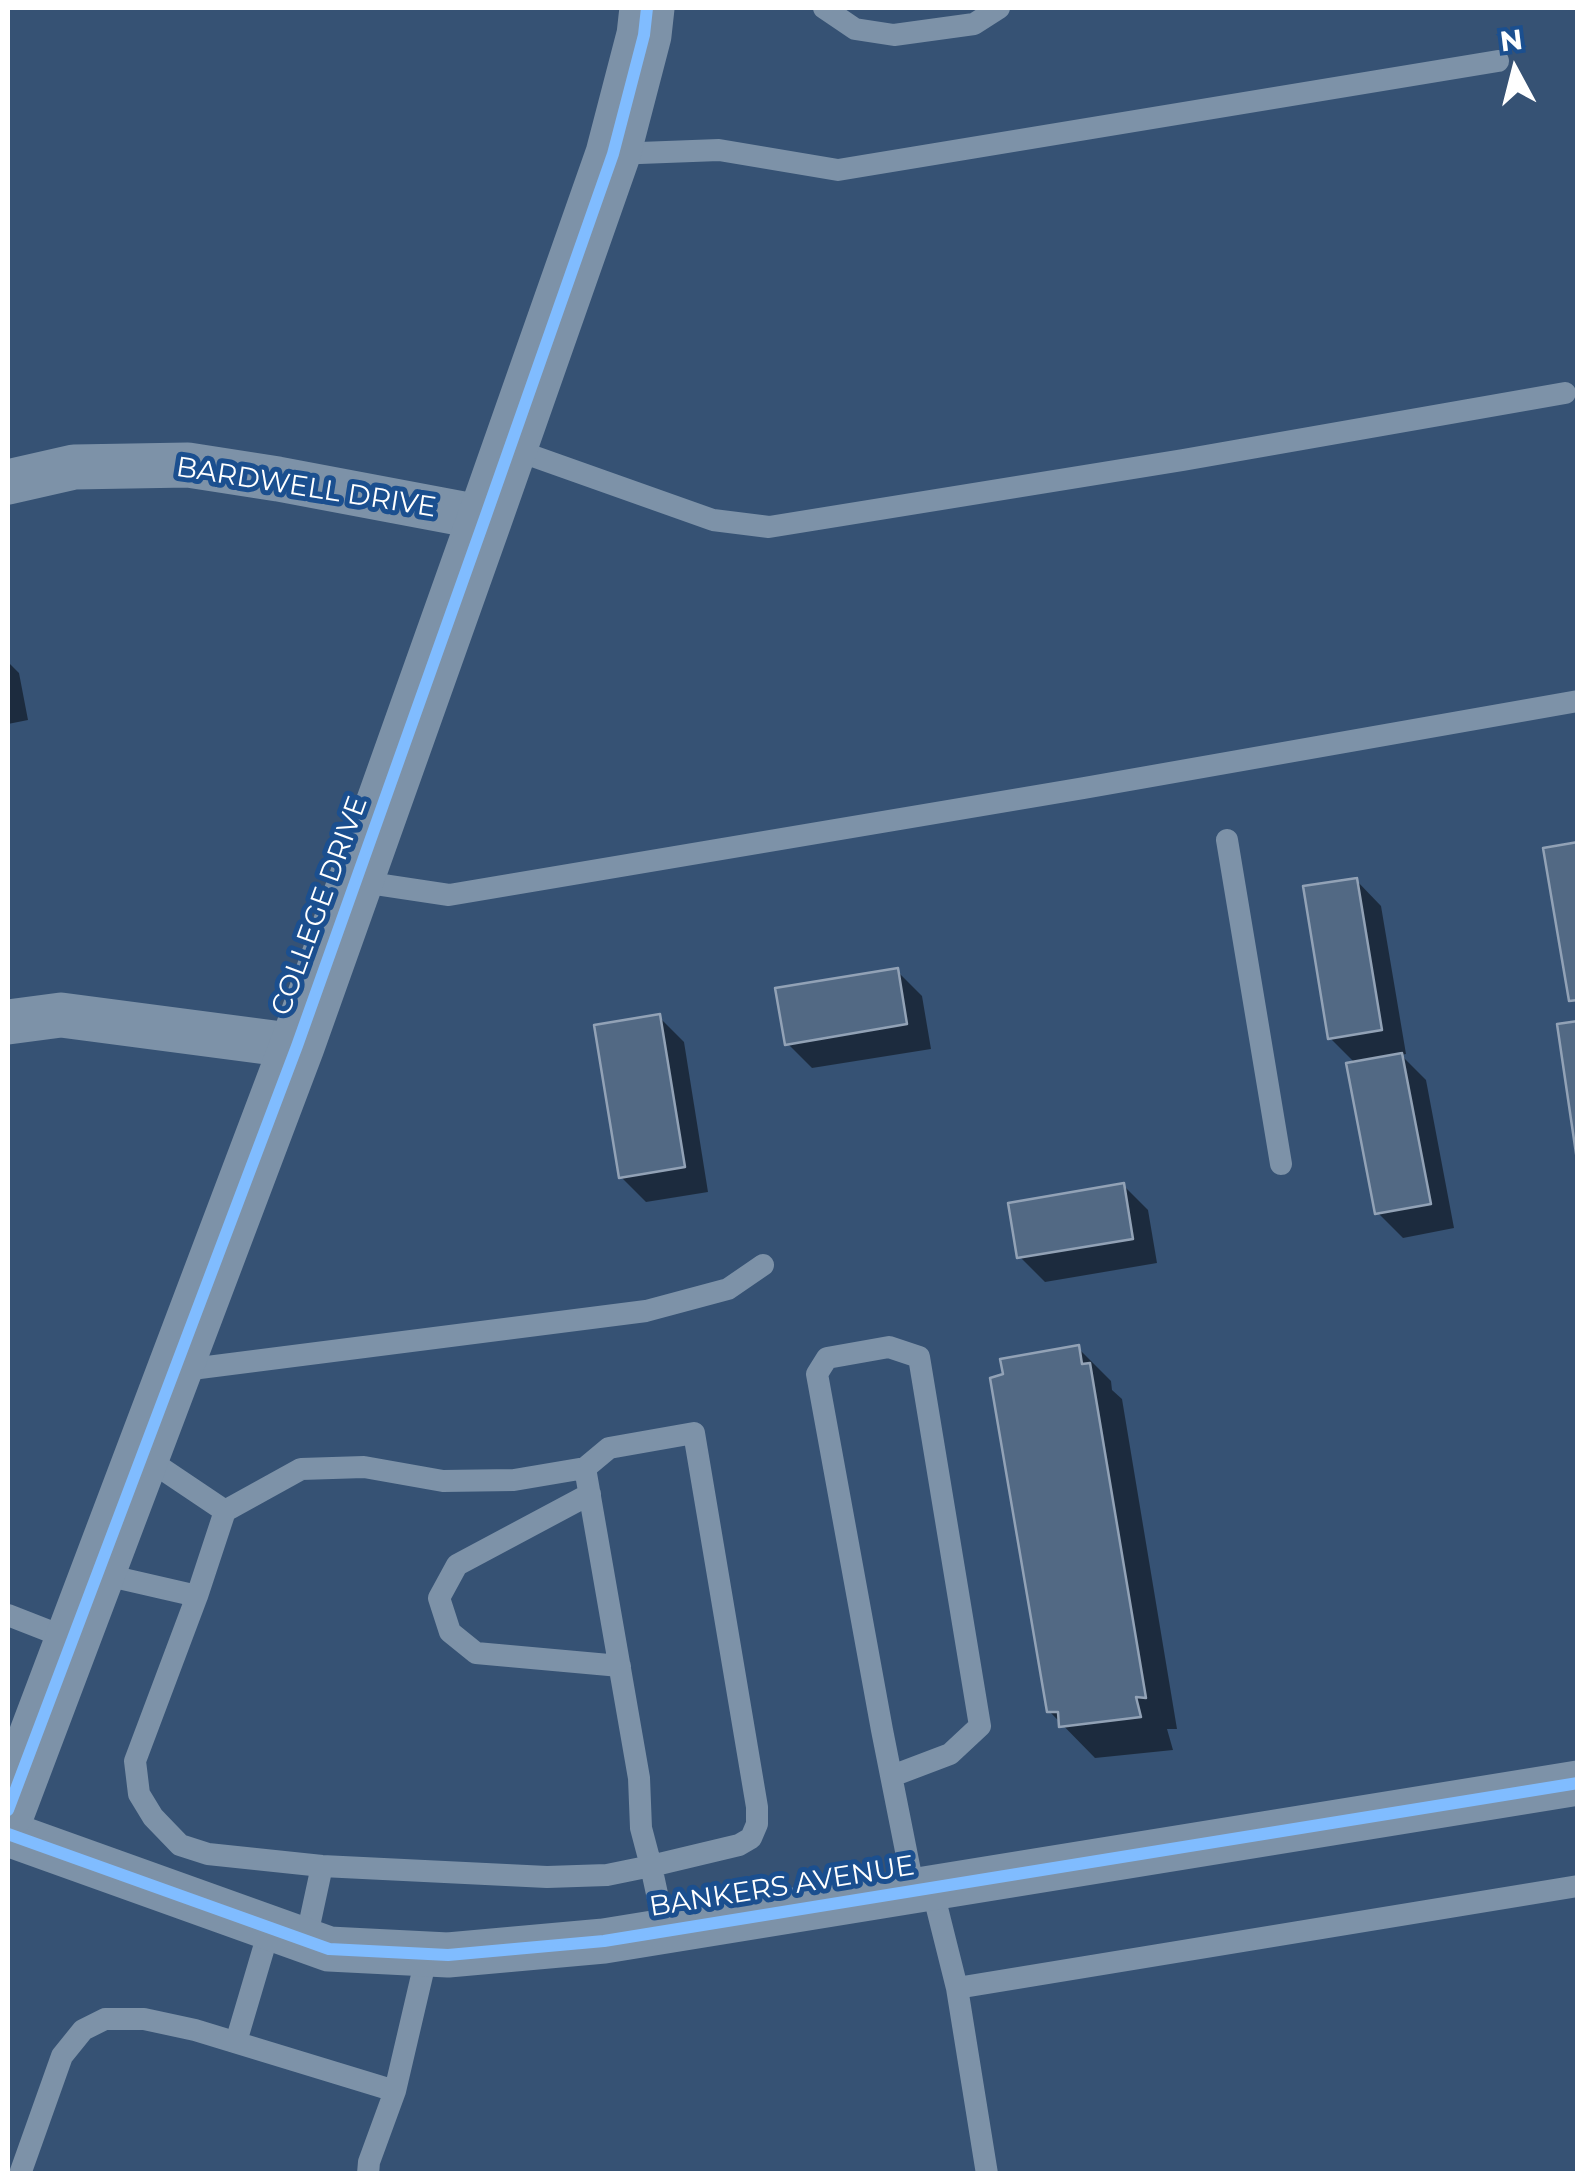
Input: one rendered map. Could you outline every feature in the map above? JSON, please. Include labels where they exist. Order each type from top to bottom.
[{"type":"street","name":"COLLEGE DRIVE","points":[[8,1810],[297,1046],[510,448],[613,154],[644,35],[647,8]]},
{"type":"street","name":"BARDWELL DRIVE","points":[[8,482],[74,467],[188,465],[485,518]]},
{"type":"street","points":[[8,1022],[61,1016],[297,1046]]},
{"type":"street","name":"BANKERS AVENUE","points":[[8,1834],[329,1949],[448,1955],[604,1941],[1578,1783]]},
{"type":"lane","points":[[824,8],[855,29],[894,35],[974,24],[999,8]]},
{"type":"lane","points":[[912,8],[912,32]]},
{"type":"lane","points":[[613,154],[719,150],[838,170],[1498,61]]},
{"type":"lane","points":[[510,448],[713,520],[769,528],[1565,393]]},
{"type":"lane","points":[[356,881],[449,895],[1578,701]]},
{"type":"lane","points":[[1226,840],[1281,1164]]},
{"type":"lane","points":[[174,1371],[646,1311],[728,1289],[763,1265]]},
{"type":"lane","points":[[892,1776],[950,1754],[980,1726],[919,1357],[889,1347],[827,1358],[817,1374],[892,1776],[956,1988],[987,2174]]},
{"type":"lane","points":[[694,1433],[757,1806],[750,1838],[739,1846],[607,1875],[546,1876],[322,1866],[208,1854],[180,1845],[154,1817],[139,1794],[134,1761],[225,1510],[301,1469],[364,1467],[443,1481],[514,1480],[585,1468],[609,1448],[694,1433]]},
{"type":"lane","points":[[146,1443],[161,1468],[225,1510]]},
{"type":"lane","points":[[585,1468],[639,1778],[641,1828],[665,1931]]},
{"type":"lane","points":[[590,1494],[458,1565],[438,1598],[450,1632],[476,1653],[620,1666]]},
{"type":"lane","points":[[97,1573],[197,1596]]},
{"type":"lane","points":[[8,1615],[72,1640]]},
{"type":"lane","points":[[236,2042],[322,1866]]},
{"type":"lane","points":[[956,1988],[1578,1886]]},
{"type":"lane","points":[[368,2174],[395,2091],[427,1954]]},
{"type":"lane","points":[[20,2174],[62,2056],[83,2030],[104,2019],[144,2019],[195,2030],[395,2091]]},
{"type":"building","points":[[1578,842],[1578,1000],[1569,1001],[1543,848]]},
{"type":"building","points":[[1357,878],[1382,1030],[1328,1039],[1303,886]]},
{"type":"building","points":[[898,968],[907,1024],[785,1045],[775,988]]},
{"type":"building","points":[[660,1014],[685,1167],[619,1178],[594,1025]]},
{"type":"building","points":[[1578,1021],[1578,1167],[1557,1024]]},
{"type":"building","points":[[1402,1053],[1431,1204],[1375,1214],[1346,1063]]},
{"type":"building","points":[[1124,1183],[1133,1239],[1017,1258],[1008,1203]]},
{"type":"building","points":[[1079,1345],[1082,1364],[1090,1363],[1146,1698],[1136,1697],[1141,1717],[1059,1727],[1058,1712],[1047,1712],[990,1378],[1003,1374],[1000,1359]]},
{"type":"cycle path","points":[[8,1810],[297,1046],[485,518],[613,154],[644,35],[647,8]]},
{"type":"cycle path","points":[[8,1834],[329,1949],[448,1955],[604,1941],[1578,1783]]}]
